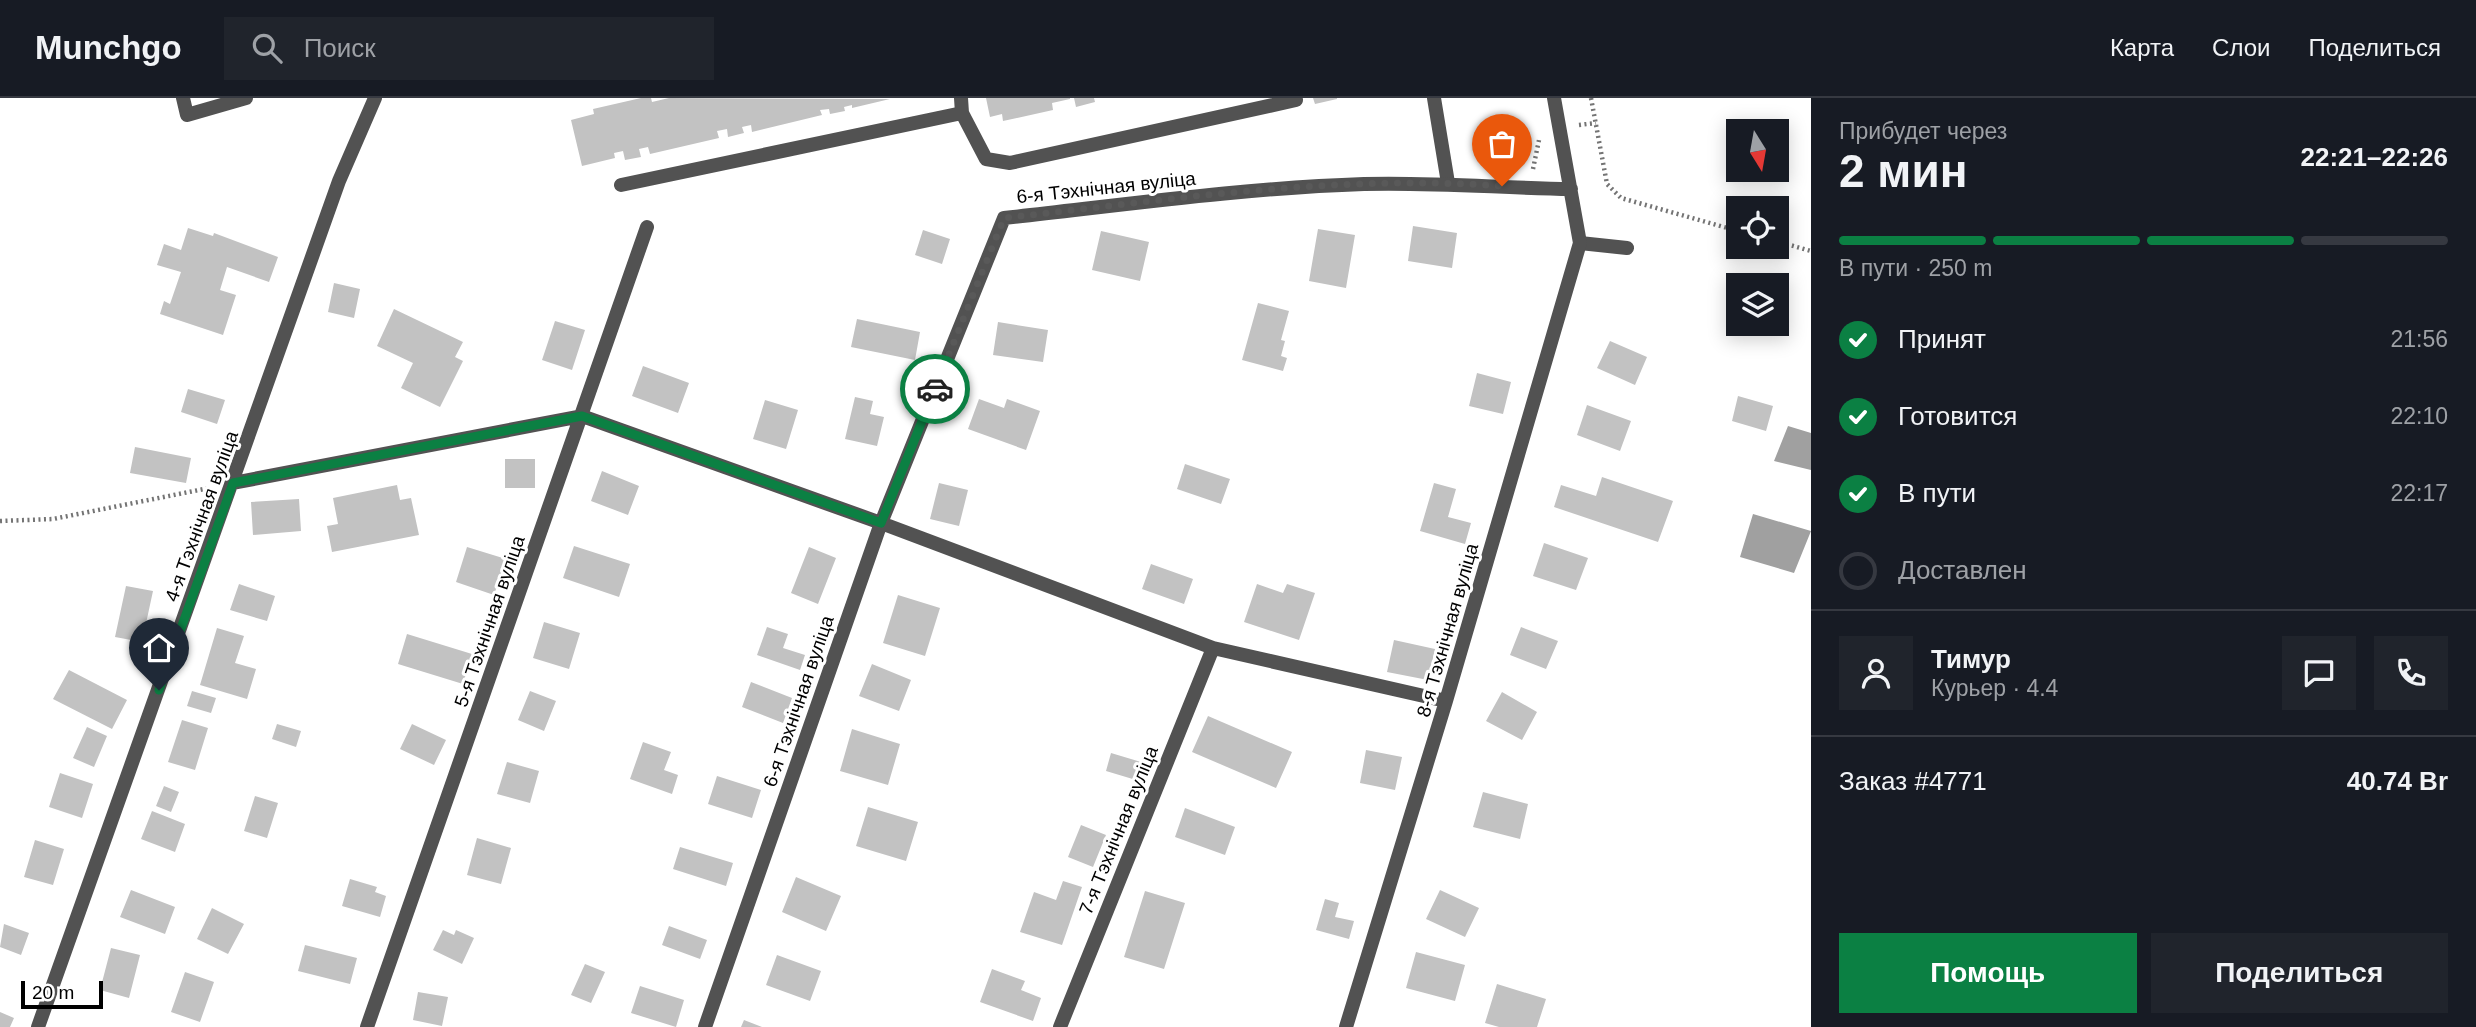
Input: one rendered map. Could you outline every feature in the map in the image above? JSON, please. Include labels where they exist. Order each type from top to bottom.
[{"type":"street","points":[[183,98],[187,115],[246,98]]},
{"type":"street","name":"4-я Тэхнічная вуліца","points":[[38,1027],[339,181],[375,98]]},
{"type":"street","points":[[961,98],[962,113],[986,159],[1010,163],[1296,100]]},
{"type":"street","points":[[1434,98],[1448,183]]},
{"type":"street","points":[[1554,98],[1580,243],[1627,248]]},
{"type":"street","points":[[621,185],[962,113]]},
{"type":"street","name":"6-я Тэхнічная вуліца","points":[[705,1027],[881,523],[1004,218],[1208,195],[1361,184],[1448,183],[1572,189]]},
{"type":"street","name":"5-я Тэхнічная вуліца","points":[[366,1027],[647,227]]},
{"type":"street","name":"8-я Тэхнічная вуліца","points":[[1346,1027],[1446,701],[1580,243]]},
{"type":"street","points":[[233,483],[582,416],[881,523],[1213,648],[1446,701]]},
{"type":"street","name":"7-я Тэхнічная вуліца","points":[[1060,1027],[1213,648]]},
{"type":"path","points":[[1591,98],[1607,184],[1621,198],[1726,228]]},
{"type":"path","points":[[1528,188],[1540,136]]},
{"type":"path","points":[[1789,245],[1811,251]]},
{"type":"path","points":[[0,521],[52,519],[233,483]]},
{"type":"shaded area","points":[[1788,426],[1811,433],[1811,470],[1774,461]]},
{"type":"shaded area","points":[[1753,514],[1811,531],[1794,573],[1740,557]]},
{"type":"building","points":[[651,98],[652,102],[669,98],[890,99],[852,108],[852,105],[844,107],[845,111],[830,114],[829,109],[820,110],[822,115],[752,132],[751,125],[742,127],[744,133],[728,137],[727,129],[717,131],[719,138],[650,154],[648,147],[639,149],[641,157],[625,160],[623,151],[614,153],[615,158],[582,166],[571,120],[594,114],[593,109]]},
{"type":"building","points":[[986,98],[1070,99],[1052,103],[1053,110],[1003,121],[1002,114],[990,117]]},
{"type":"building","points":[[1074,98],[1094,98],[1095,102],[1076,107]]},
{"type":"building","points":[[1313,98],[1337,98],[1337,99],[1315,104]]},
{"type":"building","points":[[1413,226],[1457,233],[1452,268],[1408,261]]},
{"type":"building","points":[[188,228],[213,236],[214,233],[278,257],[269,282],[227,267],[220,290],[236,295],[223,335],[160,314],[164,301],[170,304],[181,272],[157,265],[164,244],[181,250]]},
{"type":"building","points":[[1318,229],[1355,235],[1346,288],[1309,281]]},
{"type":"building","points":[[923,230],[950,239],[942,264],[915,255]]},
{"type":"building","points":[[1101,231],[1149,242],[1140,281],[1092,270]]},
{"type":"building","points":[[334,283],[360,289],[354,318],[328,312]]},
{"type":"building","points":[[1258,303],[1289,311],[1281,340],[1285,341],[1281,356],[1287,358],[1283,371],[1242,360]]},
{"type":"building","points":[[394,309],[463,342],[455,357],[463,361],[440,407],[401,388],[413,363],[377,346]]},
{"type":"building","points":[[857,319],[920,332],[915,360],[851,347]]},
{"type":"building","points":[[555,321],[585,330],[572,370],[542,360]]},
{"type":"building","points":[[998,322],[1048,330],[1043,362],[993,355]]},
{"type":"building","points":[[1610,341],[1647,357],[1635,385],[1597,368]]},
{"type":"building","points":[[643,366],[689,383],[678,413],[632,396]]},
{"type":"building","points":[[1477,373],[1511,382],[1503,414],[1469,406]]},
{"type":"building","points":[[188,389],[225,400],[217,424],[181,412]]},
{"type":"building","points":[[1738,396],[1773,406],[1766,431],[1732,421]]},
{"type":"building","points":[[855,397],[873,401],[870,414],[884,417],[877,446],[845,439]]},
{"type":"building","points":[[979,399],[1004,408],[1007,399],[1040,411],[1026,450],[968,429]]},
{"type":"building","points":[[765,400],[798,410],[786,449],[753,439]]},
{"type":"building","points":[[1587,405],[1631,421],[1620,451],[1577,435]]},
{"type":"building","points":[[135,447],[191,458],[186,483],[130,473]]},
{"type":"building","points":[[505,459],[535,459],[535,488],[505,488]]},
{"type":"building","points":[[1185,464],[1230,479],[1221,504],[1177,489]]},
{"type":"building","points":[[602,471],[639,486],[628,515],[591,501]]},
{"type":"building","points":[[1602,477],[1673,501],[1658,542],[1554,507],[1561,485],[1596,496]]},
{"type":"building","points":[[939,483],[968,490],[959,526],[930,519]]},
{"type":"building","points":[[1434,483],[1456,489],[1448,517],[1471,523],[1465,544],[1420,531]]},
{"type":"building","points":[[397,485],[400,500],[411,498],[419,535],[332,552],[327,526],[338,524],[333,498]]},
{"type":"building","points":[[299,499],[301,531],[253,535],[251,502]]},
{"type":"building","points":[[1544,543],[1588,558],[1576,590],[1533,576]]},
{"type":"building","points":[[574,546],[630,564],[619,597],[563,578]]},
{"type":"building","points":[[467,547],[506,559],[494,595],[456,582]]},
{"type":"building","points":[[809,547],[836,558],[818,604],[791,593]]},
{"type":"building","points":[[1151,564],[1193,579],[1184,604],[1142,589]]},
{"type":"building","points":[[239,584],[275,596],[267,621],[230,610]]},
{"type":"building","points":[[1257,584],[1283,593],[1287,584],[1315,593],[1299,640],[1244,622]]},
{"type":"building","points":[[126,586],[153,591],[142,642],[115,637]]},
{"type":"building","points":[[898,595],[940,608],[925,656],[883,643]]},
{"type":"building","points":[[544,622],[580,633],[569,669],[533,658]]},
{"type":"building","points":[[767,627],[788,634],[783,648],[805,655],[800,670],[757,655]]},
{"type":"building","points":[[1521,627],[1558,641],[1546,669],[1510,655]]},
{"type":"building","points":[[217,628],[244,636],[235,663],[256,669],[247,699],[200,685]]},
{"type":"building","points":[[407,634],[472,654],[463,684],[398,664]]},
{"type":"building","points":[[1394,640],[1435,649],[1428,680],[1387,672]]},
{"type":"building","points":[[872,664],[911,680],[899,711],[859,696]]},
{"type":"building","points":[[69,670],[127,700],[112,729],[53,699]]},
{"type":"building","points":[[751,682],[792,698],[783,723],[742,707]]},
{"type":"building","points":[[192,691],[216,698],[211,713],[187,706]]},
{"type":"building","points":[[530,691],[556,701],[544,731],[518,720]]},
{"type":"building","points":[[1502,692],[1537,712],[1522,740],[1486,721]]},
{"type":"building","points":[[1208,716],[1292,752],[1276,788],[1192,752]]},
{"type":"building","points":[[182,720],[208,728],[195,770],[168,762]]},
{"type":"building","points":[[277,724],[301,731],[296,747],[272,739]]},
{"type":"building","points":[[412,724],[446,740],[434,765],[400,749]]},
{"type":"building","points":[[87,727],[107,736],[94,767],[73,758]]},
{"type":"building","points":[[852,729],[900,744],[888,785],[840,771]]},
{"type":"building","points":[[643,742],[671,752],[664,770],[678,775],[672,794],[630,779]]},
{"type":"building","points":[[1366,750],[1402,757],[1395,790],[1360,783]]},
{"type":"building","points":[[1111,753],[1141,762],[1136,780],[1106,771]]},
{"type":"building","points":[[507,762],[539,771],[530,803],[497,794]]},
{"type":"building","points":[[60,773],[93,784],[82,818],[49,807]]},
{"type":"building","points":[[717,776],[761,790],[752,818],[708,804]]},
{"type":"building","points":[[164,786],[179,792],[171,812],[156,806]]},
{"type":"building","points":[[1483,792],[1528,804],[1520,839],[1473,827]]},
{"type":"building","points":[[255,796],[278,803],[267,838],[244,831]]},
{"type":"building","points":[[868,807],[918,822],[906,861],[856,846]]},
{"type":"building","points":[[1185,808],[1235,827],[1225,855],[1175,837]]},
{"type":"building","points":[[152,811],[185,824],[175,852],[141,839]]},
{"type":"building","points":[[1081,825],[1106,835],[1093,867],[1068,857]]},
{"type":"building","points":[[477,838],[511,848],[501,884],[467,875]]},
{"type":"building","points":[[35,840],[64,849],[53,885],[24,877]]},
{"type":"building","points":[[680,847],[733,863],[726,886],[673,869]]},
{"type":"building","points":[[796,877],[841,896],[826,931],[782,912]]},
{"type":"building","points":[[350,879],[377,887],[375,892],[386,896],[380,917],[342,906]]},
{"type":"building","points":[[1063,881],[1082,887],[1062,945],[1020,932],[1034,892],[1056,900]]},
{"type":"building","points":[[131,890],[175,907],[165,934],[120,917]]},
{"type":"building","points":[[1440,890],[1479,908],[1465,937],[1426,919]]},
{"type":"building","points":[[1145,891],[1185,903],[1164,969],[1124,957]]},
{"type":"building","points":[[1325,899],[1339,903],[1335,917],[1354,921],[1349,939],[1316,930]]},
{"type":"building","points":[[212,908],[244,924],[228,954],[197,939]]},
{"type":"building","points":[[4,924],[29,933],[21,955],[0,947]]},
{"type":"building","points":[[669,926],[707,940],[700,959],[662,945]]},
{"type":"building","points":[[443,930],[454,935],[456,930],[474,938],[462,964],[433,950]]},
{"type":"building","points":[[305,945],[357,958],[350,984],[298,971]]},
{"type":"building","points":[[111,948],[140,955],[129,998],[100,990]]},
{"type":"building","points":[[1416,952],[1465,965],[1455,1001],[1406,988]]},
{"type":"building","points":[[777,955],[821,971],[810,1001],[766,985]]},
{"type":"building","points":[[585,964],[605,972],[591,1003],[571,995]]},
{"type":"building","points":[[992,969],[1025,981],[1021,990],[1041,998],[1033,1021],[980,1002]]},
{"type":"building","points":[[185,972],[214,982],[200,1022],[171,1012]]},
{"type":"building","points":[[1497,984],[1546,999],[1537,1027],[1499,1027],[1485,1023]]},
{"type":"building","points":[[640,986],[684,1000],[676,1027],[631,1013]]},
{"type":"building","points":[[418,992],[448,997],[442,1026],[413,1020]]},
{"type":"building","points":[[0,1012],[14,1018],[10,1027],[0,1027]]},
{"type":"building","points":[[744,1020],[762,1027],[741,1027]]},
{"type":"way so far","points":[[935,389],[1004,218],[1208,195],[1361,184],[1448,183],[1502,186]]},
{"type":"route","points":[[159,690],[233,483],[582,416],[881,523],[935,389]]}]
